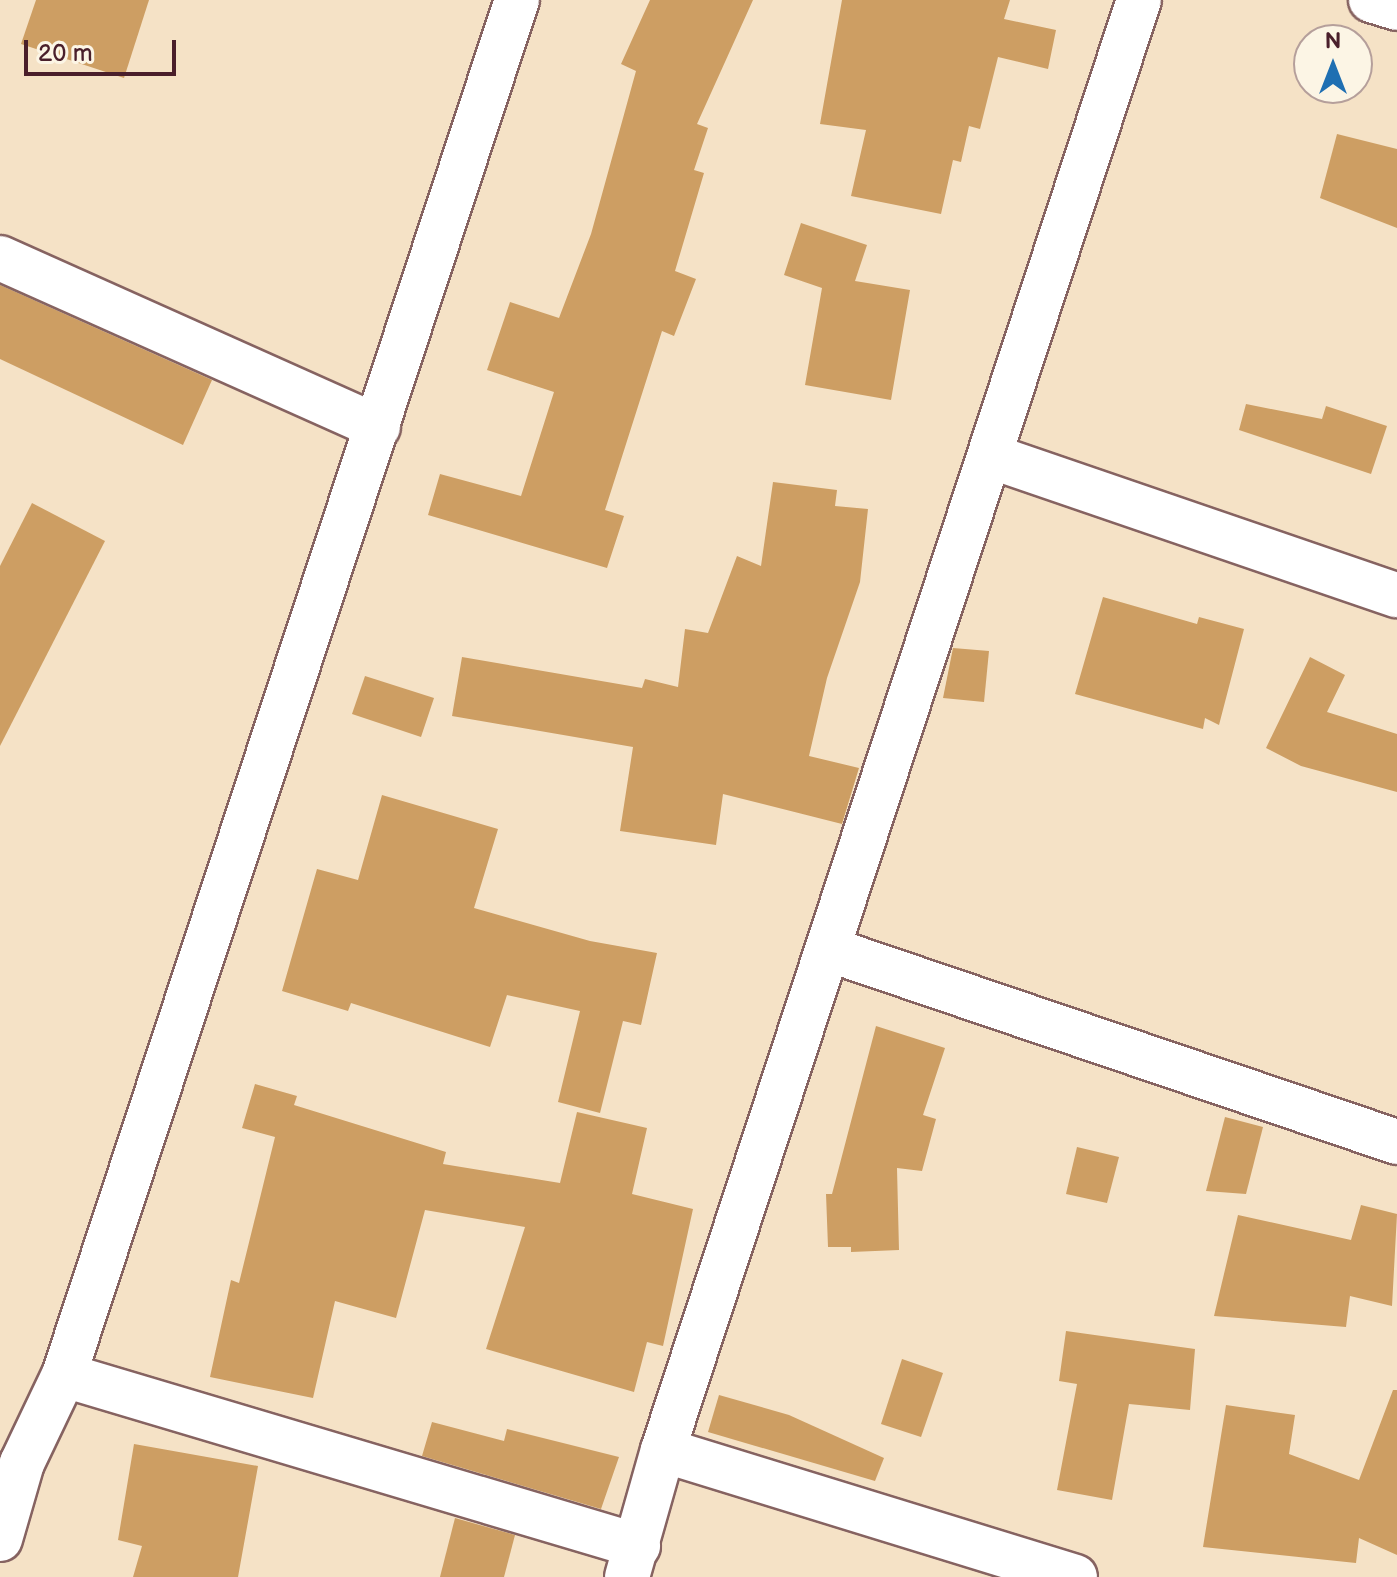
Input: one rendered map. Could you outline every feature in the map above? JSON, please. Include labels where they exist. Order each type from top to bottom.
[{"type":"street","points":[[64,1375],[633,1561],[663,1450],[993,457],[1139,0]]},
{"type":"street","points":[[1371,0],[1397,8]]},
{"type":"street","points":[[0,1539],[11,1459],[64,1375],[378,427],[503,5]]},
{"type":"street","points":[[0,258],[378,427]]},
{"type":"street","points":[[993,457],[1397,595]]},
{"type":"street","points":[[828,949],[1397,1142]]},
{"type":"street","points":[[663,1450],[1075,1577]]},
{"type":"building","points":[[36,0],[149,0],[124,78],[21,44]]},
{"type":"building","points":[[650,0],[753,0],[697,124],[708,128],[694,170],[704,173],[675,271],[696,279],[674,336],[662,331],[605,510],[624,516],[607,568],[428,515],[440,474],[521,496],[554,392],[487,370],[510,302],[559,318],[591,234],[636,71],[621,64]]},
{"type":"building","points":[[842,0],[1010,0],[1004,19],[1056,30],[1048,69],[998,57],[980,129],[969,126],[961,162],[953,160],[941,214],[851,196],[866,130],[820,124]]},
{"type":"building","points":[[1337,134],[1397,149],[1397,228],[1320,198]]},
{"type":"building","points":[[801,223],[867,245],[855,281],[910,290],[891,400],[805,385],[822,288],[784,275]]},
{"type":"building","points":[[0,285],[212,380],[183,445],[0,359]]},
{"type":"building","points":[[1246,404],[1322,419],[1326,406],[1387,426],[1371,474],[1239,430]]},
{"type":"building","points":[[773,482],[837,490],[835,506],[868,509],[860,582],[827,678],[809,756],[859,768],[842,824],[723,794],[716,845],[620,831],[633,747],[452,716],[462,657],[642,688],[645,679],[678,687],[685,629],[708,633],[737,556],[761,566]]},
{"type":"building","points":[[32,503],[105,541],[0,746],[0,566]]},
{"type":"building","points":[[1103,597],[1197,624],[1199,617],[1244,629],[1219,725],[1205,718],[1203,729],[1075,694]]},
{"type":"building","points":[[953,648],[989,651],[984,702],[943,698]]},
{"type":"building","points":[[1310,657],[1345,675],[1327,712],[1397,734],[1397,792],[1301,766],[1266,748]]},
{"type":"building","points":[[365,676],[434,698],[421,737],[352,714]]},
{"type":"building","points":[[382,795],[498,829],[474,908],[590,941],[657,953],[641,1025],[623,1021],[600,1113],[558,1102],[580,1011],[507,995],[490,1047],[351,1003],[348,1011],[282,991],[317,869],[358,880]]},
{"type":"building","points":[[876,1026],[945,1048],[923,1115],[936,1119],[922,1171],[897,1168],[899,1250],[851,1252],[851,1247],[828,1247],[826,1194],[832,1194]]},
{"type":"building","points":[[255,1084],[297,1096],[294,1105],[446,1152],[443,1164],[560,1183],[577,1112],[647,1128],[632,1194],[693,1209],[663,1346],[647,1342],[634,1392],[486,1349],[525,1227],[425,1210],[396,1318],[335,1301],[313,1398],[210,1377],[231,1280],[239,1283],[275,1137],[242,1128]]},
{"type":"building","points":[[1225,1117],[1263,1127],[1246,1194],[1206,1191]]},
{"type":"building","points":[[1077,1147],[1119,1157],[1107,1203],[1066,1194]]},
{"type":"building","points":[[1361,1205],[1397,1214],[1392,1306],[1350,1296],[1346,1327],[1214,1316],[1238,1215],[1351,1240]]},
{"type":"building","points":[[1066,1331],[1195,1349],[1190,1410],[1129,1404],[1112,1500],[1057,1490],[1077,1384],[1059,1381]]},
{"type":"building","points":[[902,1359],[943,1373],[921,1437],[881,1424]]},
{"type":"building","points":[[1393,1390],[1397,1390],[1397,1555],[1359,1538],[1356,1563],[1203,1547],[1226,1405],[1295,1415],[1289,1454],[1359,1480]]},
{"type":"building","points":[[719,1395],[789,1415],[884,1458],[875,1481],[708,1432]]},
{"type":"building","points":[[432,1422],[504,1441],[507,1429],[619,1457],[601,1509],[422,1456]]},
{"type":"building","points":[[134,1444],[258,1466],[238,1577],[133,1577],[142,1546],[118,1540]]},
{"type":"building","points":[[455,1518],[515,1535],[504,1577],[440,1577]]}]
